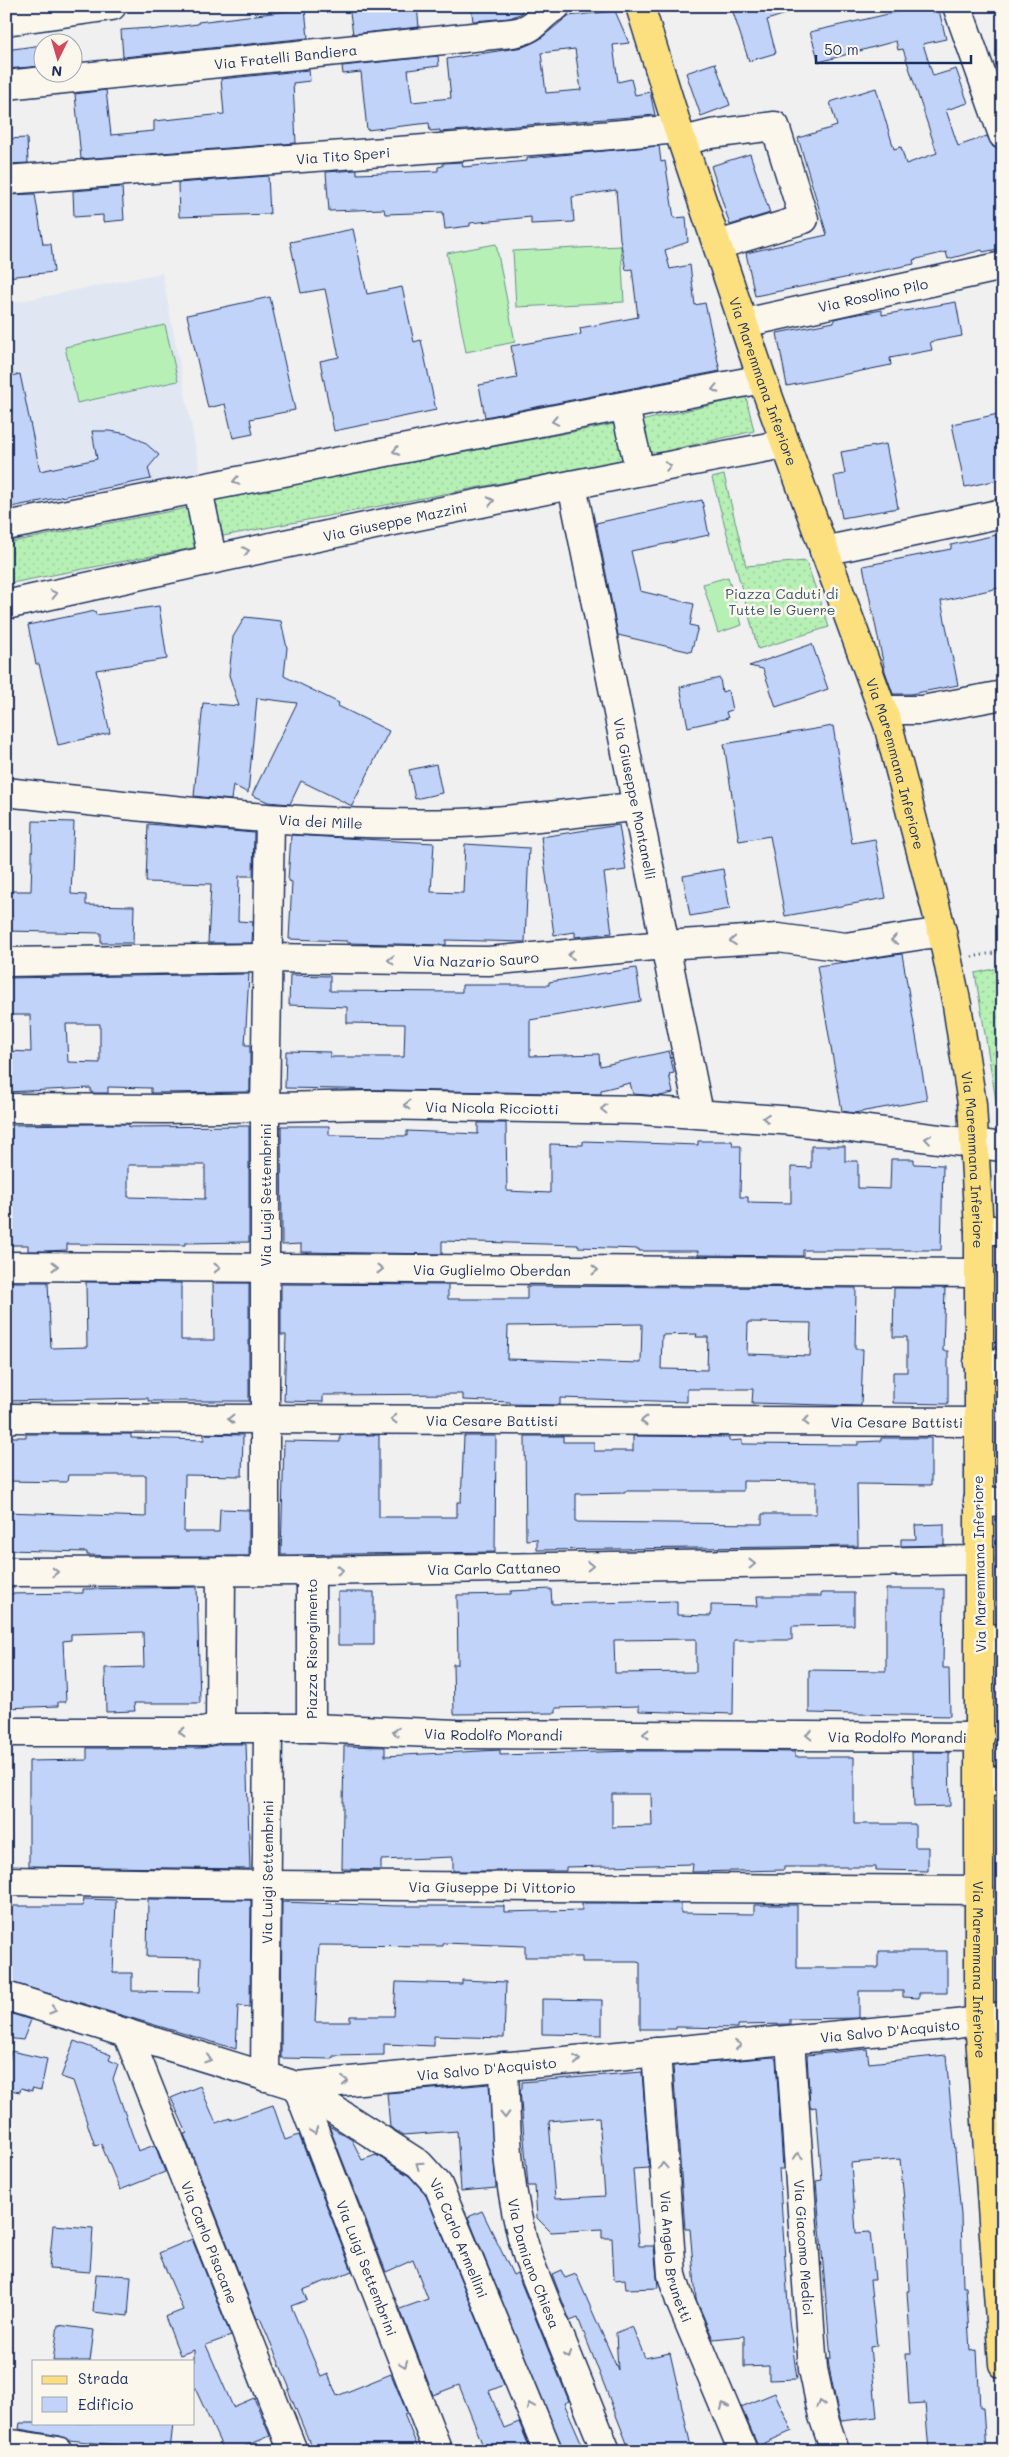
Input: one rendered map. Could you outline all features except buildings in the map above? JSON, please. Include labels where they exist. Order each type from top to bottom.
[{"type":"main road","name":"Via Maremmana Inferiore","points":[[640,6],[680,135],[762,380],[883,710],[942,932],[965,1054],[976,1145],[991,1230],[979,1273],[991,1363],[978,1422],[991,1501],[980,1560],[991,1639],[980,1737],[992,1780],[979,1890],[991,2018],[1003,2364]]},
{"type":"street","points":[[6,21],[112,6]]},
{"type":"street","name":"Via Fratelli Bandiera","points":[[6,85],[512,33],[523,31],[534,25],[556,6]]},
{"type":"street","points":[[957,6],[1003,135]]},
{"type":"street","name":"Via Tito Speri","points":[[6,180],[600,136],[711,134],[775,126],[804,219],[718,245]]},
{"type":"street","name":"Via Rosolino Pilo","points":[[744,323],[1003,266]]},
{"type":"street","points":[[6,526],[625,408],[762,380]]},
{"type":"street","points":[[625,408],[640,471]]},
{"type":"street","name":"Via Giuseppe Mazzini","points":[[6,605],[212,558],[640,471],[785,444]]},
{"type":"street","name":"Via Giuseppe Montanelli","points":[[572,485],[698,1113]]},
{"type":"street","points":[[198,488],[212,558]]},
{"type":"street","points":[[824,550],[1003,513]]},
{"type":"street","points":[[883,710],[922,710],[1003,695]]},
{"type":"street","name":"Via dei Mille","points":[[6,792],[270,820],[467,823],[636,807]]},
{"type":"street","name":"Via Luigi Settembrini","points":[[265,1570],[265,1107],[266,958],[270,820]]},
{"type":"street","name":"Via Nazario Sauro","points":[[6,962],[266,958],[488,961],[784,938],[845,948],[942,932]]},
{"type":"street","name":"Via Nicola Ricciotti","points":[[6,1108],[265,1107],[374,1104],[698,1113],[819,1124],[1003,1147]]},
{"type":"street","name":"Via Guglielmo Oberdan","points":[[6,1266],[979,1273]]},
{"type":"street","name":"Via Cesare Battisti","points":[[6,1418],[978,1422]]},
{"type":"street","name":"Via Carlo Cattaneo","points":[[6,1572],[311,1570],[980,1560]]},
{"type":"street","name":"Piazza Risorgimento","points":[[311,1570],[311,1728]]},
{"type":"street","points":[[220,1728],[221,1571]]},
{"type":"street","name":"Via Rodolfo Morandi","points":[[6,1732],[203,1732],[220,1728],[311,1728],[457,1734],[980,1737]]},
{"type":"street","name":"Via Luigi Settembrini","points":[[265,2077],[268,1728]]},
{"type":"street","name":"Via Giuseppe Di Vittorio","points":[[6,1881],[267,1885],[979,1890]]},
{"type":"street","name":"Via Salvo D'Acquisto","points":[[6,1996],[297,2086],[790,2040],[991,2018]]},
{"type":"street","name":"Via Carlo Pisacane","points":[[127,2033],[289,2449]]},
{"type":"street","name":"Via Giacomo Medici","points":[[790,2040],[813,2368],[823,2416],[835,2451]]},
{"type":"street","name":"Via Angelo Brunetti","points":[[656,2052],[672,2275],[680,2301],[743,2451]]},
{"type":"street","name":"Via Damiano Chiesa","points":[[504,2066],[507,2163],[522,2236],[528,2258],[606,2451]]},
{"type":"street","name":"Via Luigi Settembrini","points":[[297,2086],[438,2451]]},
{"type":"street","name":"Via Carlo Armellini","points":[[297,2086],[419,2164],[438,2185],[548,2451]]},
{"type":"street","points":[[6,2444],[58,2451]]},
{"type":"path","points":[[948,962],[1003,951]]},
{"type":"shaded area","points":[[162,273],[201,475],[6,515],[6,304]]},
{"type":"green space","points":[[496,244],[515,342],[466,352],[447,253]]},
{"type":"green space","points":[[621,246],[624,302],[516,307],[513,251]]},
{"type":"green space","points":[[165,325],[178,381],[77,403],[65,347]]},
{"type":"green space","points":[[746,397],[754,431],[644,456],[636,422]]},
{"type":"green space","points":[[620,423],[627,459],[218,537],[211,500]]},
{"type":"green space","name":"Piazza Caduti di Tutte le Guerre","points":[[724,475],[746,566],[806,561],[829,627],[758,649],[712,478]]},
{"type":"green space","points":[[187,508],[196,510],[203,546],[6,584],[6,543]]},
{"type":"green space","points":[[728,577],[742,625],[718,633],[703,584]]},
{"type":"green space","points":[[1003,967],[1003,1131],[1001,1131],[975,973]]}]
